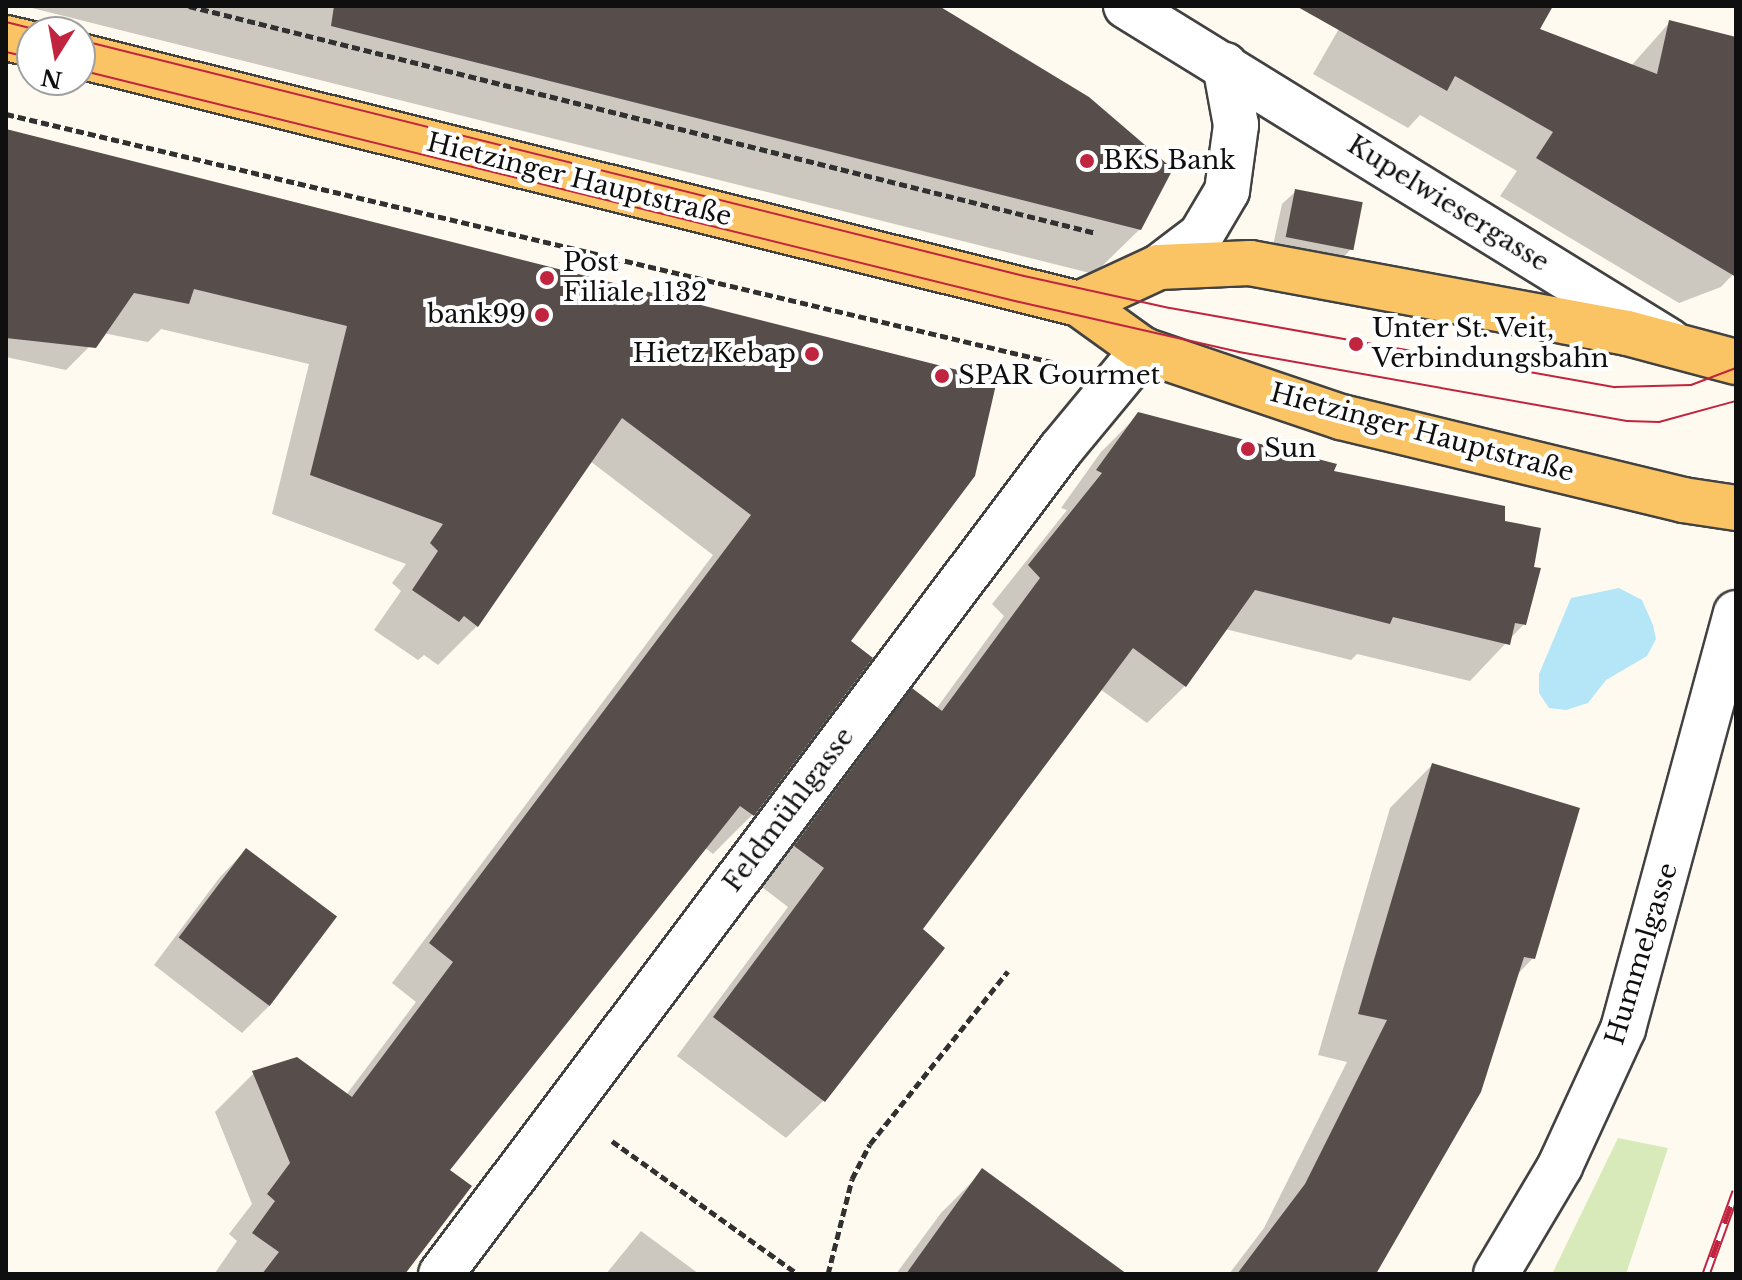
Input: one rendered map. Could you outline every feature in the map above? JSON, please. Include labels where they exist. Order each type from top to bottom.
[{"type":"main road","name":"Hietzinger Hauptstraße","points":[[96,60],[1079,304],[1143,350],[1341,417],[1683,500],[1736,508]]},
{"type":"main road","points":[[1079,304],[1159,267],[1250,263],[1672,343],[1736,362]]},
{"type":"street","name":"Kupelwiesergasse","points":[[1126,6],[1672,343]]},
{"type":"street","points":[[1159,267],[1201,235],[1227,191],[1236,125],[1225,65]]},
{"type":"street","name":"Feldmühlgasse","points":[[441,1274],[1061,449],[1143,350]]},
{"type":"street","name":"Hummelgasse","points":[[1496,1274],[1560,1166],[1623,1029],[1736,613]]},
{"type":"path","points":[[189,6],[1133,242],[1159,267]]},
{"type":"path","points":[[828,1274],[852,1179],[870,1144],[1008,971]]},
{"type":"path","points":[[566,1108],[798,1274]]},
{"type":"green space","points":[[1618,1138],[1668,1148],[1626,1274],[1552,1274]]},
{"type":"water","points":[[1619,588],[1642,600],[1653,625],[1656,639],[1647,656],[1606,680],[1588,703],[1566,710],[1549,708],[1539,693],[1539,674],[1571,598]]},
{"type":"building","points":[[334,6],[939,6],[1089,97],[1173,169],[1141,230],[331,26]]},
{"type":"building","points":[[1296,6],[1553,6],[1540,29],[1657,74],[1669,20],[1736,37],[1736,277],[1536,158],[1553,132],[1455,76],[1447,91]]},
{"type":"building","points":[[6,129],[997,380],[975,476],[851,641],[873,658],[754,816],[740,806],[450,1170],[472,1186],[405,1274],[262,1274],[279,1252],[252,1233],[275,1201],[267,1194],[290,1163],[252,1071],[297,1057],[352,1097],[453,962],[429,943],[751,515],[622,418],[478,627],[464,616],[459,622],[412,590],[438,551],[430,543],[443,524],[310,475],[347,326],[194,289],[189,304],[134,293],[96,348],[6,338]]},
{"type":"building","points":[[1295,189],[1363,202],[1353,250],[1286,237]]},
{"type":"building","points":[[1138,412],[1337,464],[1334,471],[1505,506],[1505,521],[1541,528],[1534,567],[1541,568],[1526,625],[1515,623],[1510,645],[1393,617],[1390,624],[1255,590],[1186,687],[1133,648],[923,929],[945,948],[825,1102],[713,1017],[824,868],[794,846],[912,688],[942,711],[1040,578],[1028,565],[1102,473],[1096,470]]},
{"type":"building","points":[[1432,763],[1580,808],[1535,959],[1524,957],[1481,1092],[1376,1274],[1237,1274],[1305,1184],[1387,1020],[1358,1014]]},
{"type":"building","points":[[246,848],[337,917],[270,1006],[179,937]]},
{"type":"building","points":[[982,1168],[1127,1274],[906,1274]]},
{"type":"tram line","points":[[6,22],[16,24]]},
{"type":"tram line","points":[[96,44],[1024,276],[1170,308],[1615,387],[1691,385],[1736,368]]},
{"type":"tram line","points":[[6,52],[16,54]]},
{"type":"tram line","points":[[96,74],[1015,301],[1239,352],[1627,421],[1659,422],[1736,401]]},
{"type":"railway","points":[[1706,1274],[1736,1191]]},
{"type":"place","name":"BKS Bank","points":[[1087,161]]},
{"type":"place","name":"Post Filiale 1132","points":[[547,278]]},
{"type":"place","name":"bank99","points":[[542,315]]},
{"type":"place","name":"Unter St. Veit, Verbindungsbahn","points":[[1356,344]]},
{"type":"place","name":"Hietz Kebap","points":[[812,354]]},
{"type":"place","name":"SPAR Gourmet","points":[[942,376]]},
{"type":"place","name":"Sun","points":[[1248,449]]}]
